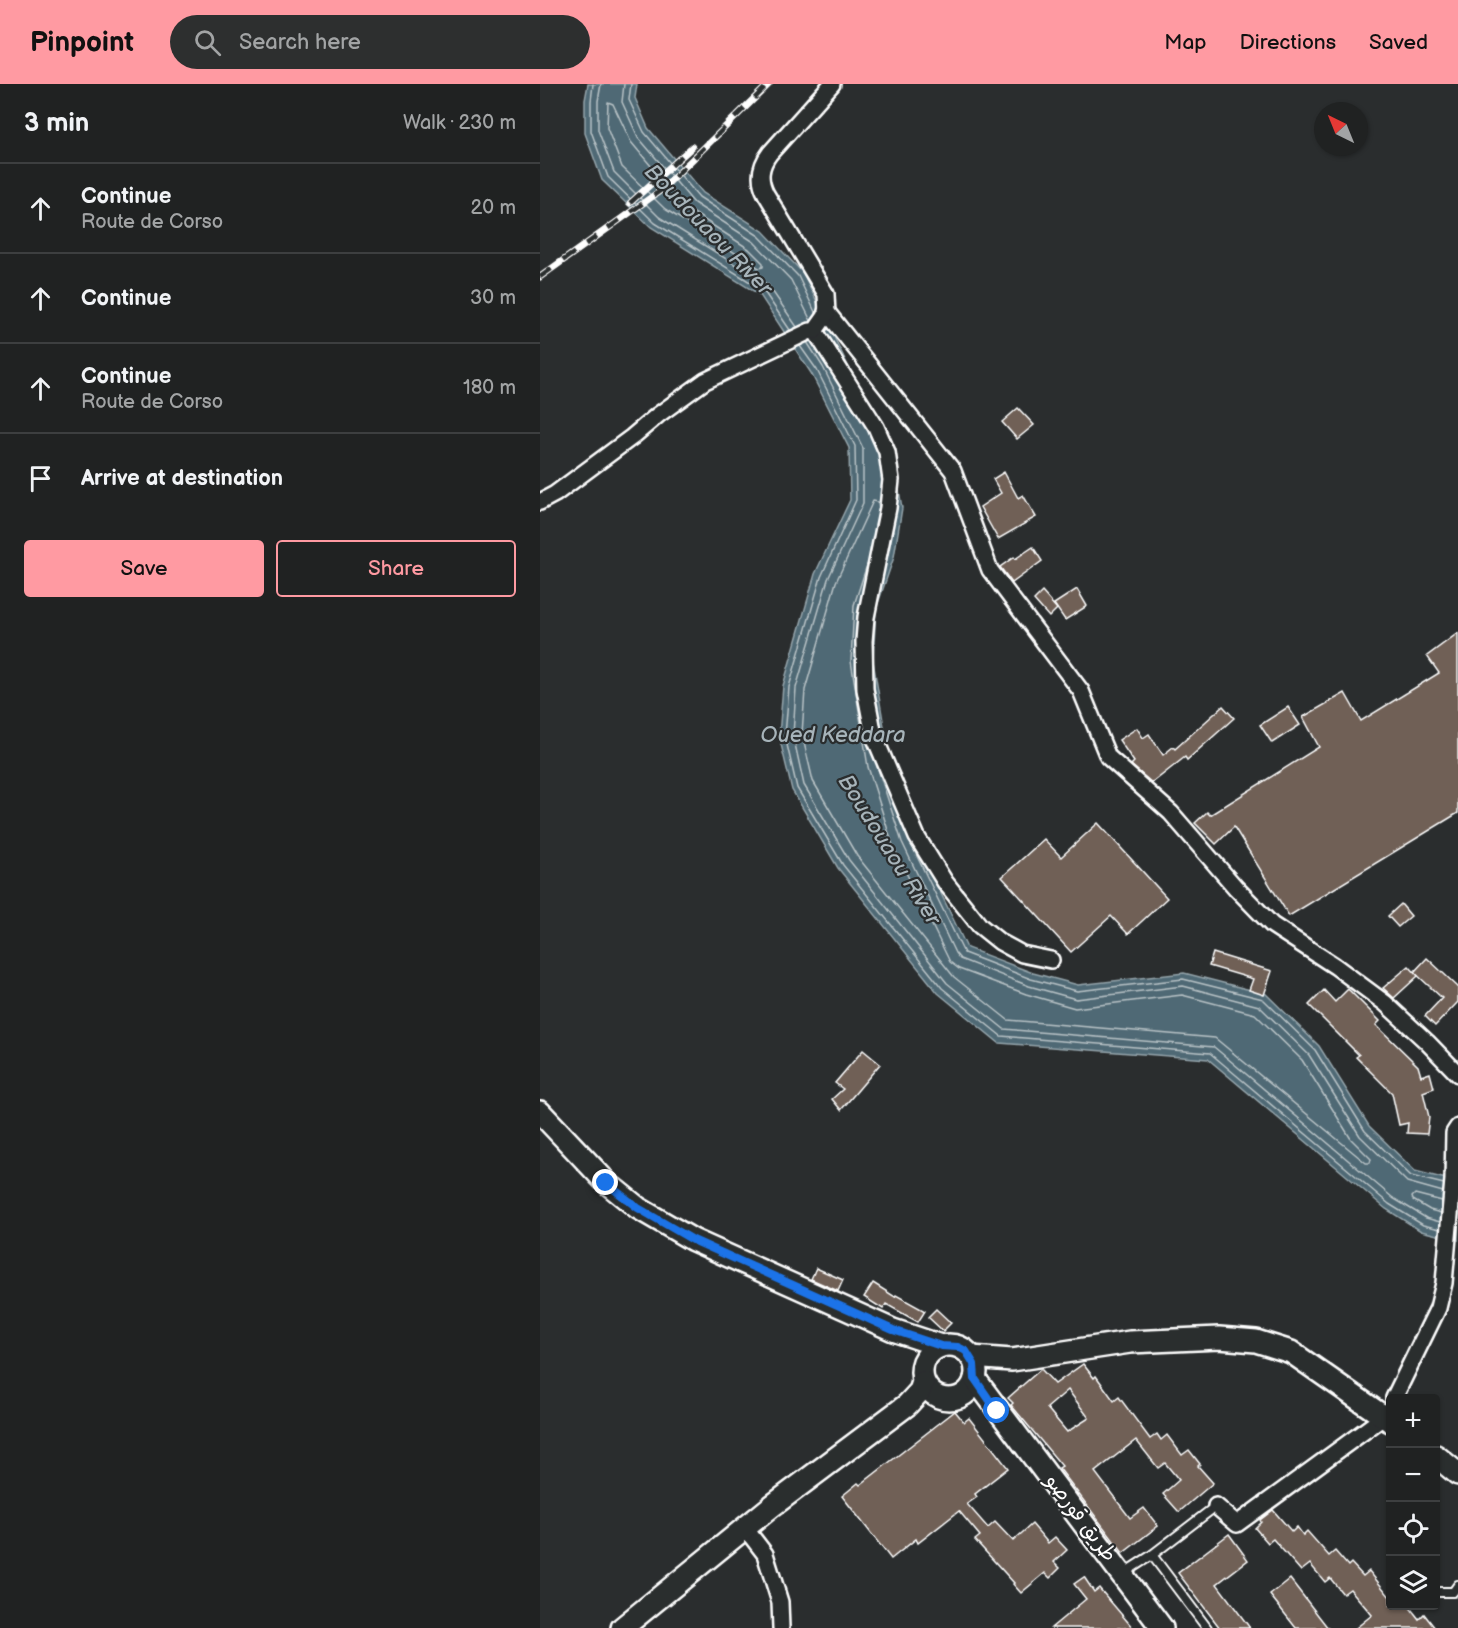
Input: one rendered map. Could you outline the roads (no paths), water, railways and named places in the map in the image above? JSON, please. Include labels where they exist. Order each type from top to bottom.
[{"type":"main road","points":[[540,1112],[606,1183],[638,1208],[693,1240],[893,1330],[941,1346],[958,1347],[971,1377]]},
{"type":"main road","points":[[893,1330],[910,1345],[928,1381],[950,1399],[971,1377],[1002,1372],[1040,1355],[1130,1342],[1219,1338],[1256,1341],[1291,1352],[1386,1408]]},
{"type":"main road","points":[[622,1628],[745,1528],[907,1405],[928,1381],[933,1350],[941,1346]]},
{"type":"main road","name":"طريق قورصو","points":[[971,1377],[981,1401],[997,1411],[1032,1454],[1162,1628]]},
{"type":"main road","points":[[1440,1459],[1458,1474]]},
{"type":"street","points":[[540,502],[555,494],[705,381],[812,331],[827,314],[826,294],[766,194],[760,177],[765,160],[770,153],[832,84]]},
{"type":"street","points":[[826,310],[953,471],[990,570],[1081,691],[1108,757],[1171,813],[1236,888],[1272,925],[1335,966],[1385,1003],[1458,1074]]},
{"type":"street","points":[[812,331],[876,427],[890,466],[890,494],[866,617],[863,665],[868,713],[882,759],[925,853],[980,926],[1011,949],[1051,960]]},
{"type":"street","points":[[1398,1394],[1438,1308],[1444,1283],[1453,1180],[1454,1134],[1458,1127]]},
{"type":"street","points":[[1216,1506],[1237,1524],[1386,1413]]},
{"type":"street","points":[[745,1528],[765,1554],[780,1602],[781,1628]]},
{"type":"lane","points":[[1122,1574],[1152,1555],[1216,1506]]},
{"type":"lane","points":[[1152,1555],[1207,1628]]},
{"type":"lane","points":[[1440,1592],[1456,1592]]},
{"type":"water","name":"Oued Keddara","points":[[588,84],[637,84],[635,98],[648,128],[703,193],[763,231],[803,273],[852,374],[892,449],[902,508],[894,557],[876,609],[873,661],[890,762],[914,837],[967,948],[1033,973],[1078,985],[1184,973],[1266,994],[1319,1046],[1369,1126],[1415,1171],[1458,1182],[1458,1240],[1421,1231],[1386,1209],[1208,1059],[999,1043],[938,993],[838,868],[792,790],[779,736],[783,686],[815,574],[850,500],[849,448],[811,373],[760,295],[651,227],[602,180],[585,133],[585,100]]},
{"type":"railway","points":[[540,277],[660,191],[769,84]]},
{"type":"railway","points":[[630,203],[692,147]]},
{"type":"water label","name":"Boudouaou River","points":[[708,230]]},
{"type":"water label","name":"Boudouaou River","points":[[889,850]]}]
